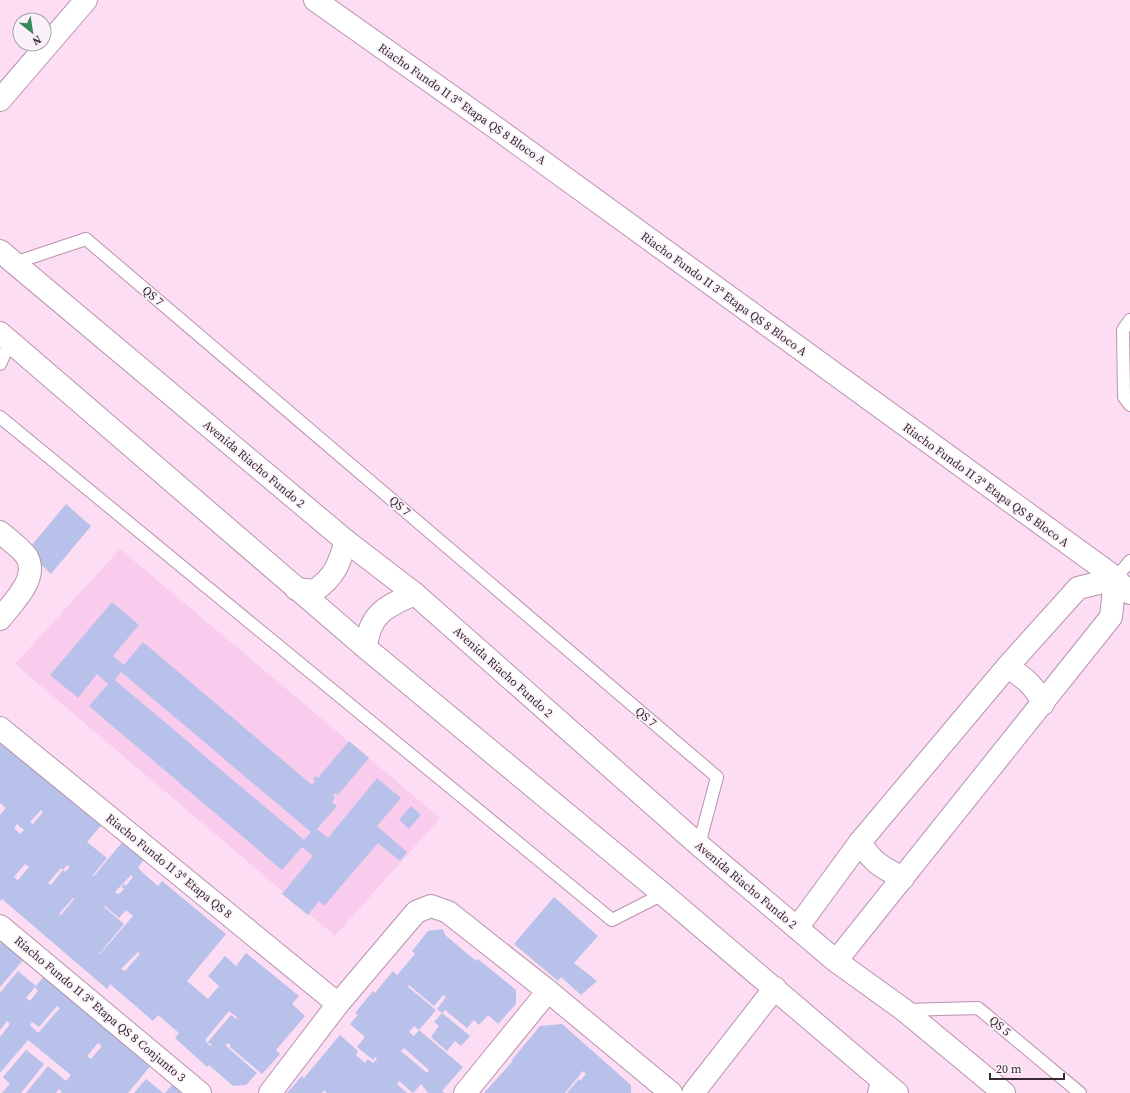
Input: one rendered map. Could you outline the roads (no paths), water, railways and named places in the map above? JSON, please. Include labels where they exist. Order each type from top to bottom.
[{"type":"street","points":[[0,100],[86,0]]},
{"type":"street","name":"Riacho Fundo II 3ª Etapa QS 8 Bloco A","points":[[315,0],[499,130],[1122,586]]},
{"type":"street","name":"Avenida Riacho Fundo 2","points":[[7,257],[346,541],[415,594],[699,846],[836,961],[904,1010],[1004,1093]]},
{"type":"street","points":[[5,337],[296,589],[775,988],[876,1085],[896,1093]]},
{"type":"street","points":[[0,532],[27,557],[31,570],[27,583],[0,619]]},
{"type":"street","points":[[296,589],[314,591],[326,583],[338,567],[346,541]]},
{"type":"street","points":[[797,928],[860,842],[1007,667],[1078,588],[1122,586],[1111,617],[1043,704],[836,961]]},
{"type":"street","points":[[366,648],[367,633],[376,618],[392,604],[415,594]]},
{"type":"street","points":[[1007,667],[1023,676],[1032,685],[1043,704]]},
{"type":"street","name":"Riacho Fundo II 3ª Etapa QS 8","points":[[0,728],[338,1004]]},
{"type":"street","points":[[860,842],[870,858],[883,868],[903,878]]},
{"type":"street","points":[[270,1093],[338,1004],[416,912],[431,906],[448,912],[548,991],[671,1093]]},
{"type":"street","name":"Riacho Fundo II 3ª Etapa QS 8 Conjunto 3","points":[[0,926],[200,1093]]},
{"type":"street","points":[[693,1093],[775,988]]},
{"type":"street","points":[[465,1093],[548,991]]},
{"type":"lane","name":"QS 7","points":[[7,257],[86,239],[98,249],[717,777],[699,846]]},
{"type":"lane","points":[[1130,320],[1123,330],[1124,397],[1130,405]]},
{"type":"lane","points":[[0,364],[5,337]]},
{"type":"lane","points":[[0,417],[612,920],[664,894]]},
{"type":"lane","points":[[1122,586],[1130,561]]},
{"type":"lane","name":"QS 5","points":[[904,1010],[978,1008],[1080,1093]]}]
